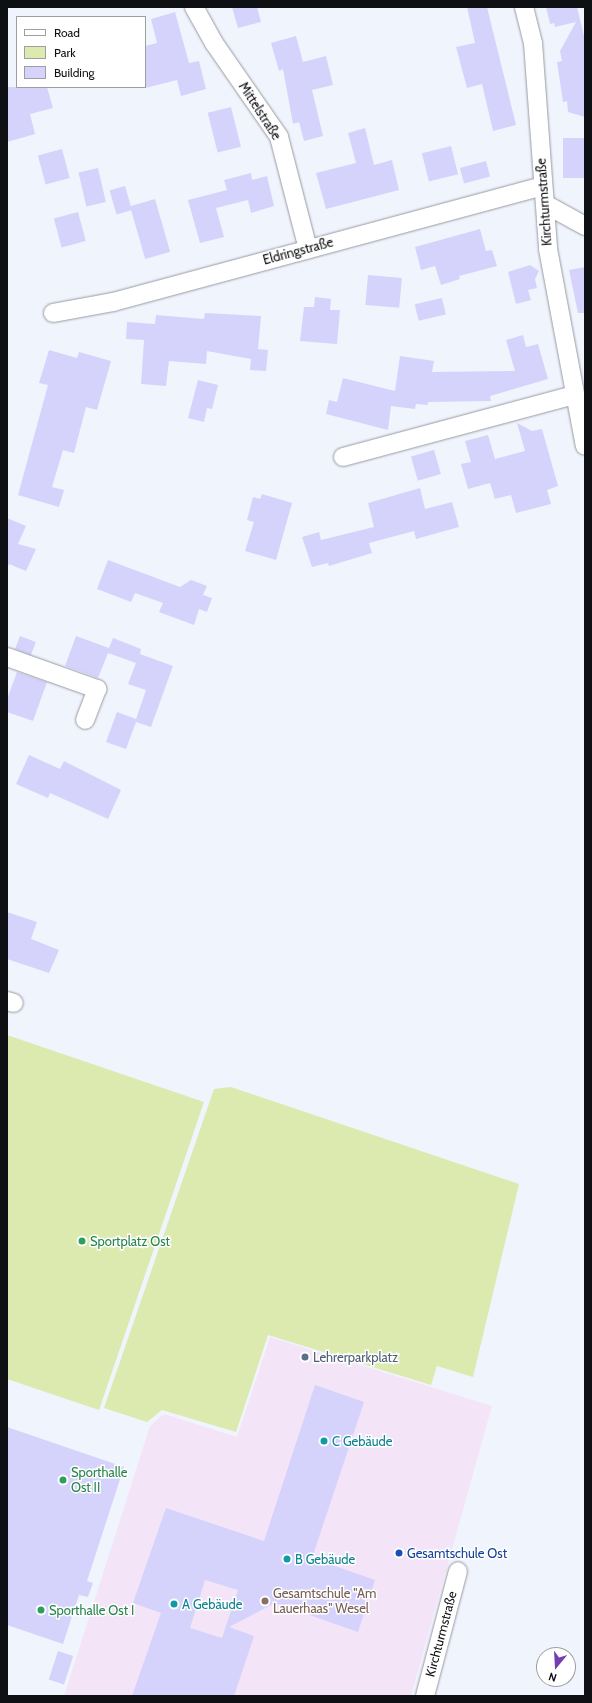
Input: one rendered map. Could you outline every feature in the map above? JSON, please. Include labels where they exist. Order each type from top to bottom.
[{"type":"street","name":"Mittelstraße","points":[[194,7],[214,43],[279,137],[308,248]]},
{"type":"street","name":"Kirchturmstraße","points":[[524,7],[533,42],[548,249],[585,446]]},
{"type":"street","name":"Eldringstraße","points":[[53,313],[113,302],[308,248],[543,186]]},
{"type":"street","points":[[545,204],[585,226]]},
{"type":"street","points":[[343,456],[575,395]]},
{"type":"street","points":[[7,657],[97,689],[85,720]]},
{"type":"street","name":"Kirchturmstraße","points":[[426,1696],[437,1647],[458,1572]]},
{"type":"shaded area","name":"Gesamtschule \"Am Lauerhaas\" Wesel","points":[[270,1337],[492,1406],[411,1696],[64,1696],[150,1426],[164,1414],[237,1437]]},
{"type":"green space","name":"Sportplatz Ost","points":[[7,1035],[204,1102],[99,1410],[7,1379]]},
{"type":"green space","points":[[231,1087],[519,1184],[473,1377],[437,1366],[431,1385],[268,1335],[236,1432],[162,1410],[147,1422],[104,1408],[214,1089]]},
{"type":"building","points":[[232,7],[257,7],[261,22],[238,28]]},
{"type":"building","points":[[467,7],[487,7],[516,125],[493,131],[482,84],[467,88],[456,47],[475,43]]},
{"type":"building","points":[[546,7],[577,7],[585,40],[585,117],[568,112],[567,101],[563,102],[557,62],[562,61],[560,51],[576,22],[555,27],[554,23],[550,24]]},
{"type":"building","points":[[175,12],[189,63],[199,61],[206,89],[181,96],[177,80],[146,88],[146,46],[157,43],[151,19]]},
{"type":"building","points":[[296,36],[303,62],[326,56],[333,85],[312,90],[323,136],[304,141],[299,122],[293,124],[283,69],[279,71],[271,43]]},
{"type":"building","points":[[7,87],[47,88],[53,108],[30,114],[35,134],[7,142]]},
{"type":"building","points":[[231,107],[241,147],[218,153],[208,113]]},
{"type":"building","points":[[365,128],[374,165],[392,160],[399,190],[326,209],[316,173],[356,163],[348,133]]},
{"type":"building","points":[[563,138],[585,138],[585,178],[563,178]]},
{"type":"building","points":[[451,146],[458,174],[429,181],[422,153]]},
{"type":"building","points":[[62,149],[70,178],[46,184],[38,155]]},
{"type":"building","points":[[486,161],[490,176],[464,183],[460,168]]},
{"type":"building","points":[[98,168],[106,202],[86,207],[79,172]]},
{"type":"building","points":[[251,173],[252,180],[267,176],[274,206],[251,213],[248,200],[216,208],[224,237],[200,243],[188,200],[227,190],[224,180]]},
{"type":"building","points":[[125,186],[132,210],[117,214],[110,190]]},
{"type":"building","points":[[155,199],[170,252],[145,259],[130,206]]},
{"type":"building","points":[[78,212],[86,241],[62,247],[54,218]]},
{"type":"building","points":[[480,229],[486,251],[492,250],[497,266],[459,276],[460,279],[441,285],[435,266],[421,270],[415,247]]},
{"type":"building","points":[[530,265],[539,271],[535,279],[537,288],[528,290],[531,300],[516,304],[508,272]]},
{"type":"building","points":[[585,267],[585,313],[578,313],[569,270]]},
{"type":"building","points":[[368,275],[402,278],[399,308],[365,305]]},
{"type":"building","points":[[315,297],[331,299],[330,310],[340,310],[337,344],[300,341],[304,307],[314,307]]},
{"type":"building","points":[[442,298],[446,315],[419,321],[415,304]]},
{"type":"building","points":[[205,313],[261,316],[258,349],[268,350],[266,371],[250,370],[251,359],[207,351],[206,364],[169,361],[166,386],[141,384],[144,340],[126,339],[127,322],[155,324],[156,315],[204,319]]},
{"type":"building","points":[[523,335],[526,347],[538,344],[548,379],[490,396],[491,401],[428,402],[428,405],[416,404],[415,409],[391,406],[388,430],[326,414],[329,400],[337,402],[343,378],[395,391],[400,356],[434,361],[432,372],[515,371],[506,340]]},
{"type":"building","points":[[49,350],[77,358],[79,352],[111,361],[97,410],[86,407],[74,453],[63,450],[52,487],[64,490],[59,507],[18,495],[48,385],[39,383]]},
{"type":"building","points":[[198,380],[218,385],[212,409],[207,408],[204,422],[188,418]]},
{"type":"building","points":[[517,423],[532,431],[542,429],[558,486],[547,490],[551,504],[516,513],[511,495],[495,499],[490,483],[468,489],[461,464],[471,462],[465,441],[488,435],[495,459],[525,451]]},
{"type":"building","points":[[434,450],[441,474],[418,481],[411,457]]},
{"type":"building","points":[[420,488],[425,509],[452,502],[459,527],[416,539],[414,531],[369,543],[372,553],[329,566],[328,563],[312,567],[302,537],[319,532],[321,540],[374,527],[368,503]]},
{"type":"building","points":[[262,494],[292,503],[276,560],[245,551],[254,522],[247,520],[253,497],[260,499]]},
{"type":"building","points":[[7,518],[26,526],[18,544],[36,549],[26,571],[9,564],[7,569]]},
{"type":"building","points":[[108,560],[180,587],[191,580],[207,586],[203,595],[212,598],[207,612],[199,609],[194,625],[159,612],[163,603],[135,593],[131,602],[97,589]]},
{"type":"building","points":[[20,636],[36,642],[31,655],[15,649]]},
{"type":"building","points":[[76,636],[109,648],[113,638],[141,649],[140,654],[173,666],[151,727],[136,722],[126,749],[106,742],[117,712],[136,719],[146,690],[128,684],[136,663],[108,653],[98,678],[65,666]]},
{"type":"building","points":[[17,672],[47,682],[33,721],[7,712],[7,699]]},
{"type":"building","points":[[29,755],[60,769],[64,761],[121,790],[108,819],[50,793],[48,798],[16,784]]},
{"type":"building","points":[[7,912],[37,922],[31,939],[59,950],[49,973],[7,959]]},
{"type":"building","points":[[315,1385],[364,1402],[312,1558],[375,1580],[358,1632],[275,1603],[229,1627],[254,1636],[234,1696],[132,1696],[161,1613],[133,1603],[166,1508],[264,1541]],"holes":[[[205,1580],[238,1590],[222,1638],[190,1628]]]},
{"type":"building","points":[[7,1427],[124,1467],[87,1581],[93,1583],[88,1597],[79,1595],[63,1644],[7,1625]]},
{"type":"building","points":[[58,1651],[73,1656],[64,1684],[49,1680]]},
{"type":"place","name":"Sportplatz Ost","points":[[82,1241]]},
{"type":"place","name":"Lehrerparkplatz","points":[[305,1357]]},
{"type":"place","name":"C Gebäude","points":[[324,1441]]},
{"type":"place","name":"Sporthalle Ost II","points":[[63,1480]]},
{"type":"place","name":"Gesamtschule Ost","points":[[399,1553]]},
{"type":"place","name":"B Gebäude","points":[[287,1559]]},
{"type":"place","name":"Gesamtschule \"Am Lauerhaas\" Wesel","points":[[265,1601]]},
{"type":"place","name":"A Gebäude","points":[[174,1604]]},
{"type":"place","name":"Sporthalle Ost I","points":[[41,1610]]}]
